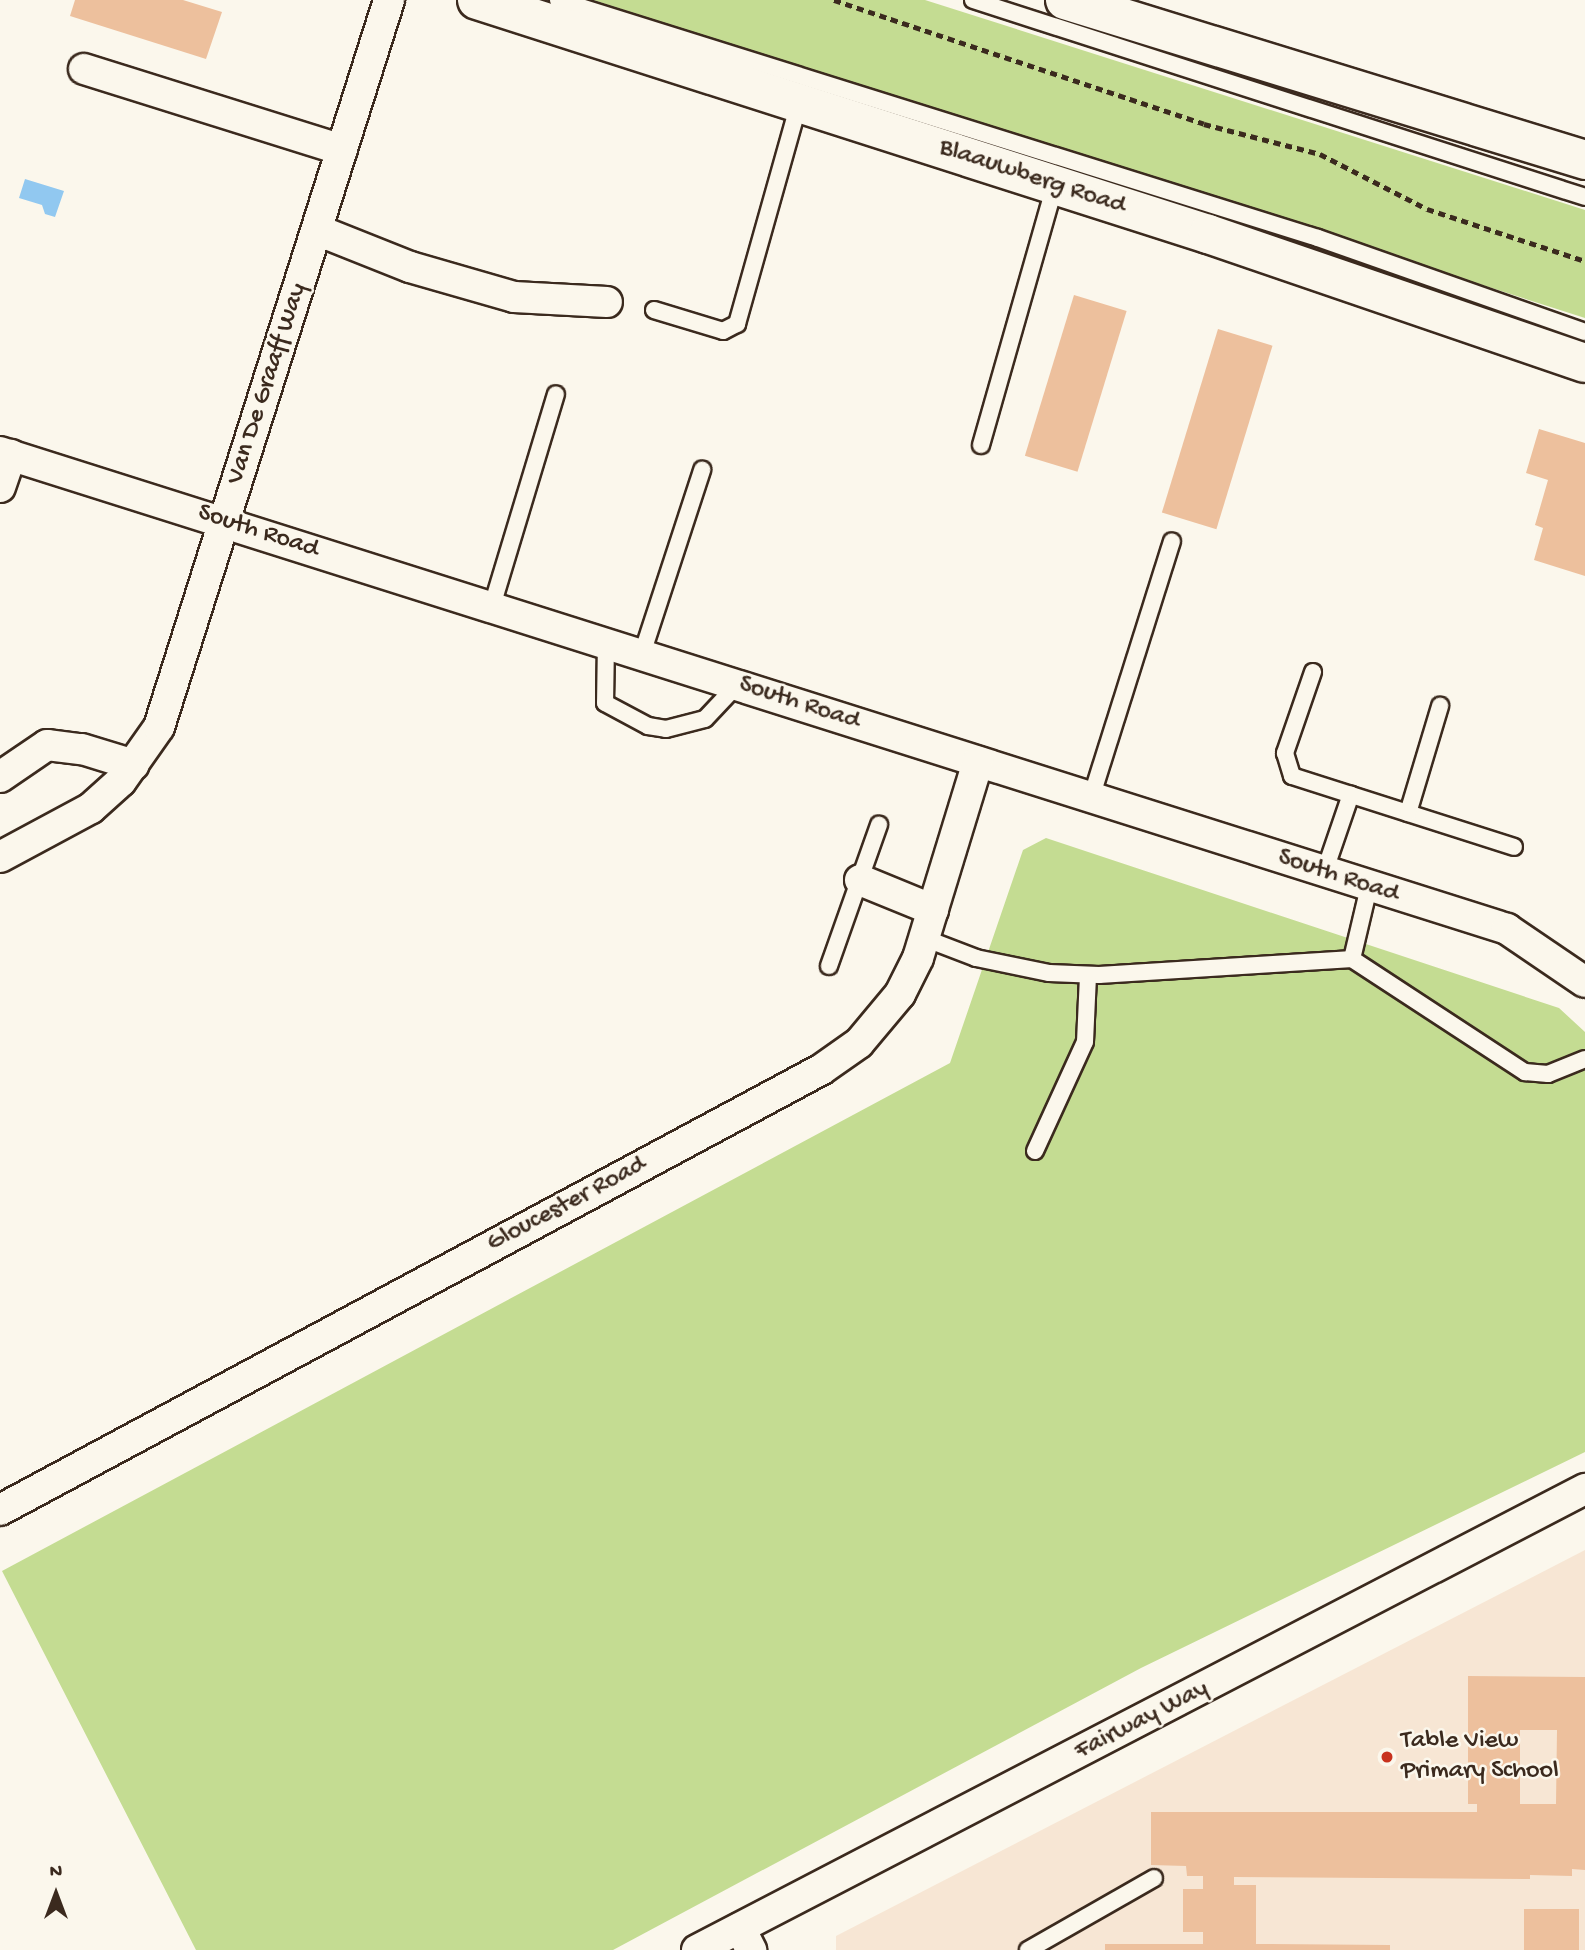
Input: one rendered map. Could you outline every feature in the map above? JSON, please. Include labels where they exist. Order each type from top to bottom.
[{"type":"main road","name":"Blaauwberg Road","points":[[477,0],[1055,185],[1585,363]]},
{"type":"main road","points":[[1065,0],[1585,160]]},
{"type":"street","name":"Van De Graaff Way","points":[[0,857],[91,808],[134,765],[169,701],[389,0]]},
{"type":"street","points":[[84,69],[342,150]]},
{"type":"street","points":[[317,230],[410,267],[513,297],[607,302]]},
{"type":"street","points":[[0,487],[5,453]]},
{"type":"street","name":"South Road","points":[[5,453],[1507,929],[1585,982]]},
{"type":"street","points":[[0,777],[47,745],[82,749],[134,765]]},
{"type":"street","name":"Gloucester Road","points":[[0,1510],[822,1069],[877,1024],[900,994],[924,938],[978,762]]},
{"type":"street","points":[[860,880],[933,910]]},
{"type":"street","name":"Fairway Way","points":[[697,1950],[746,1939],[1585,1489]]},
{"type":"lane","points":[[558,0],[1318,238],[1585,332]]},
{"type":"lane","points":[[973,0],[1585,197]]},
{"type":"lane","points":[[654,310],[723,331],[737,324],[799,103]]},
{"type":"lane","points":[[981,445],[1055,185]]},
{"type":"lane","points":[[492,606],[556,394]]},
{"type":"lane","points":[[642,653],[702,470]]},
{"type":"lane","points":[[1091,798],[1172,541]]},
{"type":"lane","points":[[606,642],[605,703],[648,726],[666,729],[705,719],[738,684]]},
{"type":"lane","points":[[1313,672],[1285,752],[1286,768],[1292,776],[1514,847]]},
{"type":"lane","points":[[1408,813],[1440,706]]},
{"type":"lane","points":[[1324,873],[1351,794]]},
{"type":"lane","points":[[829,966],[879,825]]},
{"type":"lane","points":[[1352,959],[1369,887]]},
{"type":"lane","points":[[924,938],[976,958],[1049,973],[1088,975],[1352,959],[1525,1072],[1548,1074],[1585,1059]]},
{"type":"lane","points":[[1035,1151],[1085,1042],[1088,975]]},
{"type":"lane","points":[[1028,1950],[1154,1878]]},
{"type":"path","points":[[834,0],[1204,124],[1320,154],[1427,209],[1585,261]]},
{"type":"shaded area","name":"Table View Primary School","points":[[1585,1550],[1585,1950],[836,1950],[836,1936]]},
{"type":"green space","points":[[593,0],[925,0],[1585,210],[1585,318]]},
{"type":"green space","points":[[1046,838],[1559,1008],[1585,1032],[1585,1452],[1141,1668],[613,1950],[196,1950],[2,1571],[950,1063],[1023,850]]},
{"type":"water","points":[[25,179],[64,191],[55,217],[45,214],[42,205],[19,198]]},
{"type":"building","points":[[75,0],[183,0],[222,12],[206,59],[70,16]]},
{"type":"building","points":[[1074,295],[1127,311],[1077,472],[1025,456]]},
{"type":"building","points":[[1218,329],[1273,346],[1216,529],[1162,513]]},
{"type":"building","points":[[1539,429],[1585,443],[1585,576],[1534,560],[1543,528],[1535,525],[1548,480],[1526,473]]},
{"type":"building","points":[[1468,1676],[1585,1677],[1585,1870],[1572,1869],[1572,1876],[1530,1875],[1530,1879],[1234,1877],[1234,1885],[1256,1885],[1256,1944],[1390,1945],[1390,1950],[1105,1950],[1105,1944],[1203,1944],[1203,1932],[1183,1932],[1183,1889],[1203,1889],[1203,1876],[1187,1876],[1186,1866],[1151,1865],[1151,1812],[1477,1812],[1477,1804],[1468,1804]],"holes":[[[1520,1730],[1557,1730],[1556,1804],[1520,1804]]]},
{"type":"building","points":[[1524,1909],[1579,1909],[1579,1950],[1524,1950]]},
{"type":"place","name":"Table View Primary School","points":[[1387,1757]]}]
